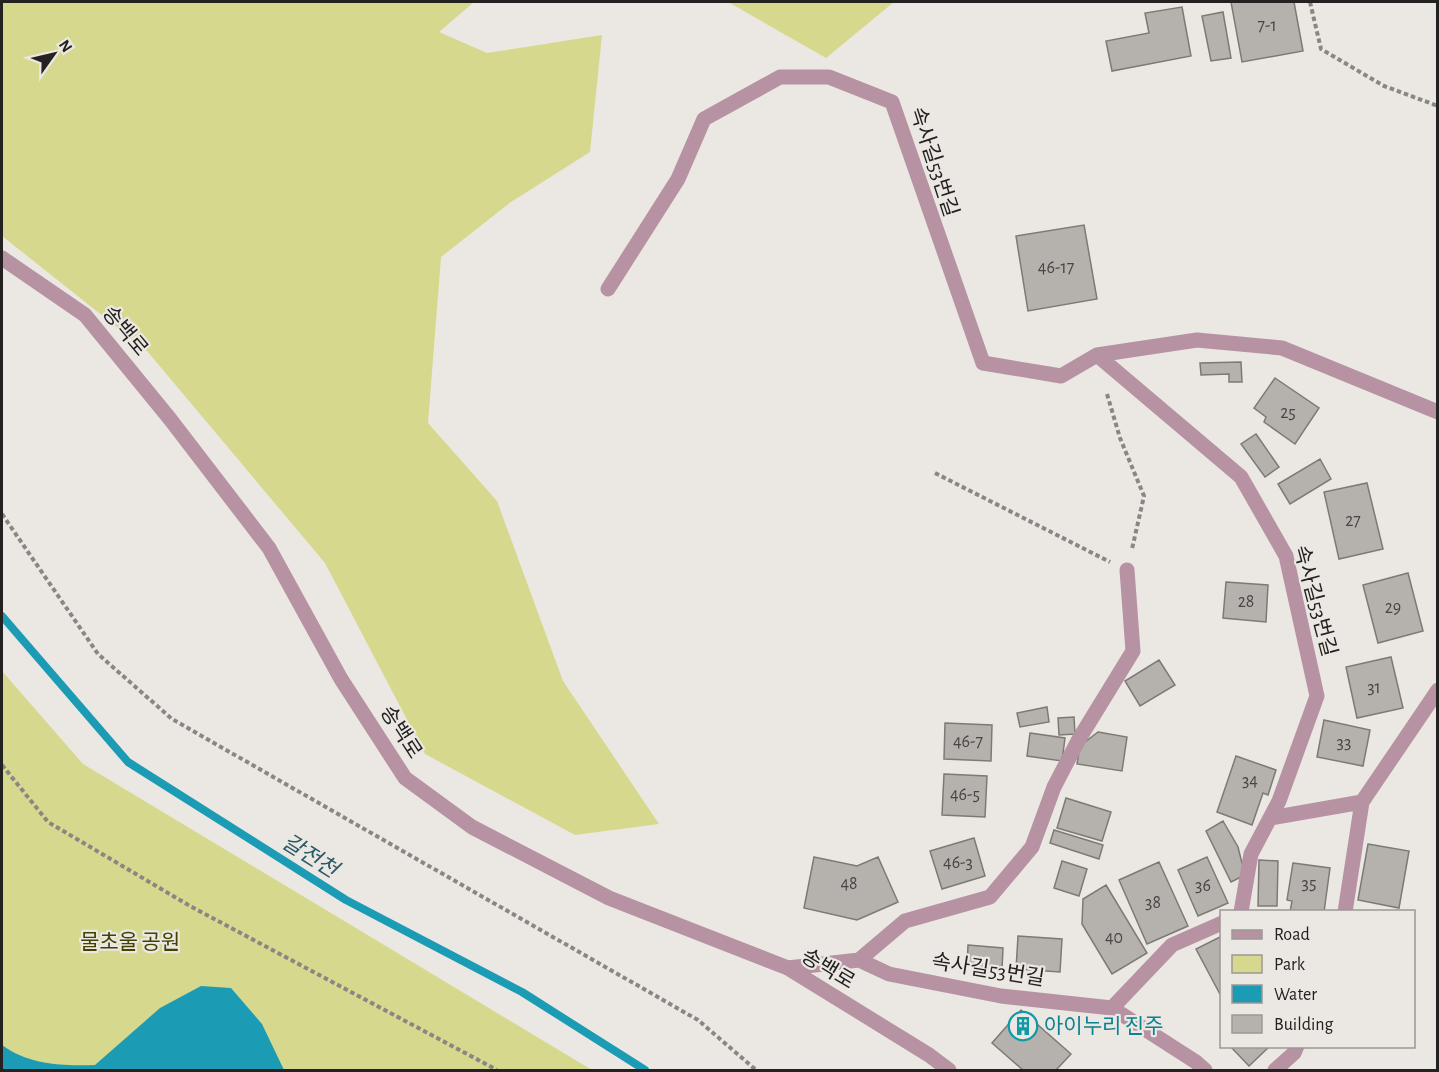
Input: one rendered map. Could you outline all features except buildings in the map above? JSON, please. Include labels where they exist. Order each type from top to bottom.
[{"type":"street","name":"속사길53번길","points":[[608,289],[678,179],[704,119],[780,77],[829,77],[892,102],[983,363],[1061,376],[1097,356],[1197,340],[1282,348],[1437,412]]},
{"type":"street","name":"송백로","points":[[2,258],[85,315],[170,419],[269,548],[341,679],[405,778],[472,827],[609,898],[788,968],[929,1055],[949,1071]]},
{"type":"street","name":"속사길53번길","points":[[1097,356],[1241,477],[1286,556],[1317,696],[1270,818],[1251,854],[1241,910]]},
{"type":"street","points":[[788,968],[859,960],[905,921],[990,897],[1032,847],[1054,787],[1079,739],[1133,651],[1127,570]]},
{"type":"street","points":[[1345,910],[1362,802],[1437,690]]},
{"type":"street","points":[[1270,818],[1362,802]]},
{"type":"street","points":[[1112,1008],[1172,945],[1220,923]]},
{"type":"street","name":"속사길53번길","points":[[859,960],[889,974],[1001,996],[1112,1008],[1196,1062],[1205,1071]]},
{"type":"street","points":[[1275,1071],[1296,1048]]},
{"type":"path","points":[[1310,2],[1321,49],[1384,86],[1437,106]]},
{"type":"path","points":[[935,473],[1127,570],[1144,496],[1120,438],[1097,356]]},
{"type":"path","points":[[2,514],[98,654],[172,718],[698,1020],[756,1071]]},
{"type":"path","points":[[2,765],[48,822],[190,906],[497,1071]]},
{"type":"green space","points":[[2,2],[474,2],[439,32],[487,53],[602,35],[590,152],[511,202],[441,257],[428,423],[497,501],[563,681],[659,824],[575,835],[425,754],[325,563],[147,351],[2,236]]},
{"type":"green space","points":[[728,2],[894,2],[826,58]]},
{"type":"green space","name":"물초울 공원","points":[[2,671],[83,764],[592,1070],[2,1070]]},
{"type":"water","points":[[201,986],[231,988],[262,1024],[284,1070],[2,1070],[2,1045],[23,1057],[46,1063],[95,1065],[160,1008]]},
{"type":"waterway","name":"갈전천","points":[[2,616],[128,762],[346,900],[522,992],[645,1070]]},
{"type":"place","name":"아이누리 진주","points":[[1023,1026]]}]
